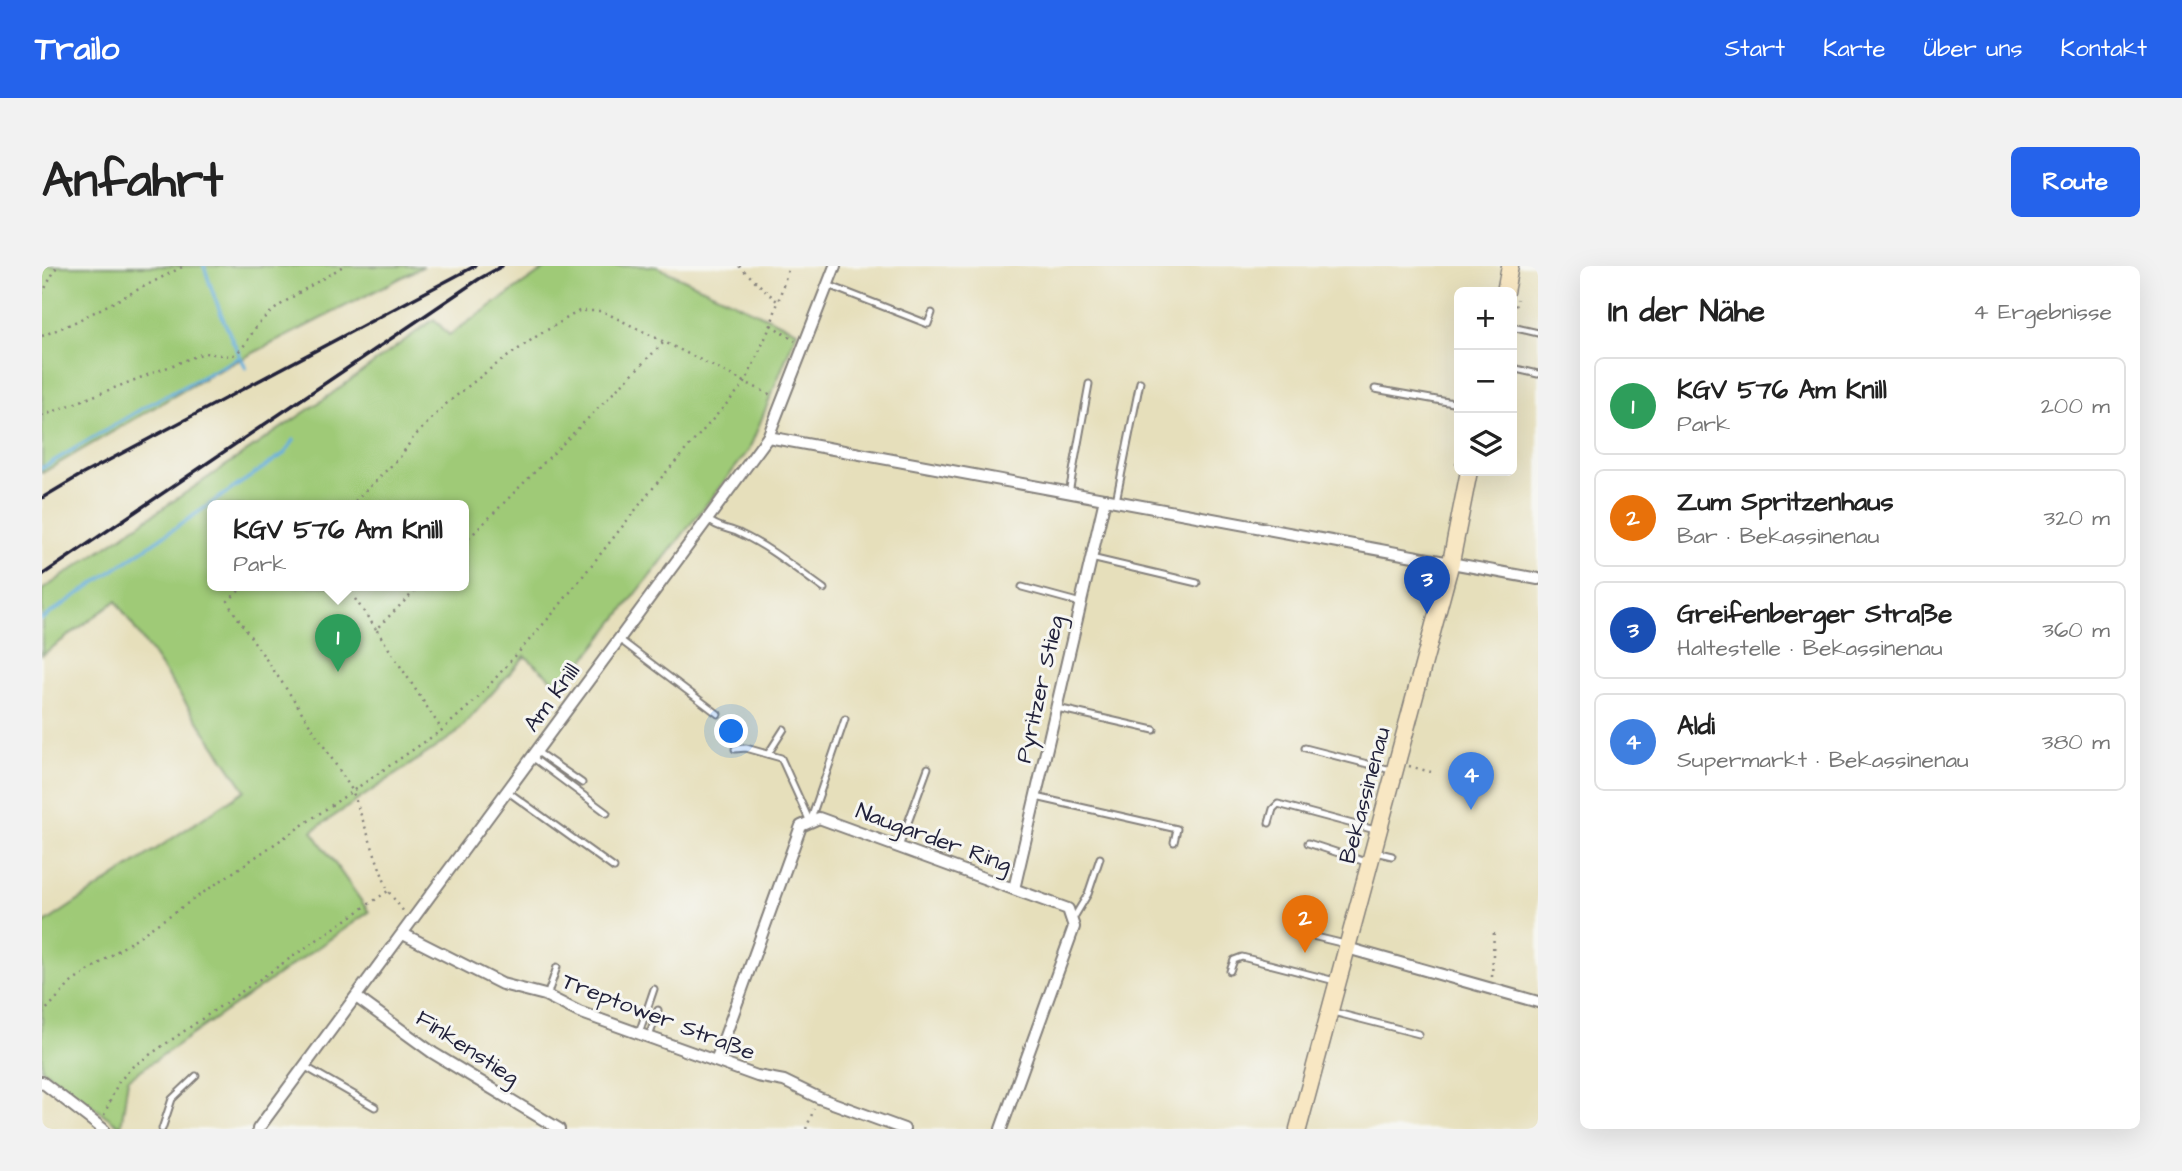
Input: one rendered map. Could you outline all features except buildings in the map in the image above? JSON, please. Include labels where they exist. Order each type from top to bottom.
[{"type":"street","name":"Am Knill","points":[[258,1129],[768,437],[835,266]]},
{"type":"street","points":[[1506,287],[1510,266]]},
{"type":"street","points":[[768,437],[1538,579]]},
{"type":"street","name":"Bekassinenau","points":[[1298,1129],[1378,830],[1402,769],[1451,562],[1468,476]]},
{"type":"street","name":"Pyritzer Stieg","points":[[1014,889],[1091,558],[1110,500]]},
{"type":"street","name":"Naugarder Ring","points":[[810,822],[819,818],[1068,909],[1072,922]]},
{"type":"street","points":[[716,1061],[800,826],[810,822]]},
{"type":"street","points":[[1001,1129],[1073,927],[1072,922]]},
{"type":"street","name":"Treptower Straße","points":[[403,934],[502,984],[547,996],[579,1012],[757,1076],[784,1081],[819,1098],[904,1129]]},
{"type":"street","points":[[1348,947],[1538,1002]]},
{"type":"street","name":"Finkenstieg","points":[[356,997],[433,1053],[559,1129]]},
{"type":"street","points":[[42,1082],[103,1123]]},
{"type":"lane","points":[[828,285],[928,324],[932,313]]},
{"type":"lane","points":[[1517,328],[1538,333]]},
{"type":"lane","points":[[1517,369],[1538,374]]},
{"type":"lane","points":[[1110,500],[1140,382]]},
{"type":"lane","points":[[1069,493],[1089,384]]},
{"type":"lane","points":[[1375,389],[1454,403]]},
{"type":"lane","points":[[707,519],[717,528],[738,532],[757,542],[824,589]]},
{"type":"lane","points":[[1091,558],[1197,583]]},
{"type":"lane","points":[[1022,587],[1081,603]]},
{"type":"lane","points":[[619,639],[718,714]]},
{"type":"lane","points":[[1057,708],[1154,730]]},
{"type":"lane","points":[[810,822],[845,719]]},
{"type":"lane","points":[[768,754],[784,729]]},
{"type":"lane","points":[[735,749],[747,748],[781,758],[810,822]]},
{"type":"lane","points":[[1306,748],[1402,769]]},
{"type":"lane","points":[[534,754],[582,783]]},
{"type":"lane","points":[[534,754],[607,813]]},
{"type":"lane","points":[[899,847],[928,768]]},
{"type":"lane","points":[[507,791],[614,868]]},
{"type":"lane","points":[[1036,797],[1177,829],[1174,842]]},
{"type":"lane","points":[[1269,823],[1273,809],[1278,804],[1378,830]]},
{"type":"lane","points":[[1308,843],[1371,857],[1392,856]]},
{"type":"lane","points":[[1072,922],[1088,894],[1100,858]]},
{"type":"lane","points":[[1312,936],[1348,947]]},
{"type":"lane","points":[[1230,971],[1234,960],[1242,957],[1338,982]]},
{"type":"lane","points":[[547,996],[557,967]]},
{"type":"lane","points":[[644,1035],[654,989]]},
{"type":"lane","points":[[644,1035],[658,1010]]},
{"type":"lane","points":[[1330,1012],[1419,1034]]},
{"type":"lane","points":[[304,1066],[375,1107]]},
{"type":"lane","points":[[162,1129],[172,1099],[196,1076]]},
{"type":"path","points":[[42,294],[57,266]]},
{"type":"path","points":[[42,336],[74,323],[184,266]]},
{"type":"path","points":[[42,416],[204,353],[231,356],[241,351],[266,316],[343,266]]},
{"type":"path","points":[[739,266],[778,302]]},
{"type":"path","points":[[42,1014],[72,982],[442,730],[477,699],[555,611],[661,478],[745,383],[771,324],[789,266]]},
{"type":"path","points":[[356,500],[400,457],[413,438],[446,404],[537,336],[579,311],[602,311],[782,399]]},
{"type":"path","points":[[771,324],[803,347]]},
{"type":"path","points":[[469,538],[665,341]]},
{"type":"path","points":[[239,591],[228,601],[231,608],[352,790],[388,891],[412,921]]},
{"type":"path","points":[[376,629],[415,591]]},
{"type":"path","points":[[355,599],[442,730]]},
{"type":"path","points":[[1402,769],[1431,772]]},
{"type":"path","points":[[103,1123],[118,1083],[132,1067],[388,891]]},
{"type":"path","points":[[1492,989],[1494,931]]},
{"type":"path","points":[[806,1129],[819,1098]]},
{"type":"green space","points":[[42,266],[424,266],[210,375],[42,473]]},
{"type":"green space","points":[[549,266],[655,266],[797,331],[749,450],[562,688],[525,656],[457,733],[312,831],[369,912],[128,1079],[121,1127],[42,1069],[42,925],[245,790],[116,601],[42,655],[42,590],[330,395],[434,319],[449,335]]},
{"type":"waterway","points":[[204,266],[223,318],[246,368]]},
{"type":"waterway","points":[[42,468],[150,404],[240,357]]},
{"type":"waterway","points":[[216,500],[285,453],[294,440]]},
{"type":"waterway","points":[[42,619],[207,506]]},
{"type":"railway","points":[[42,498],[475,266]]},
{"type":"railway","points":[[42,575],[502,266]]},
{"type":"place","name":"Greifenberger Straße","points":[[1427,614]]},
{"type":"place","name":"KGV 576 Am Knill","points":[[338,672]]},
{"type":"place","name":"Aldi","points":[[1471,810]]},
{"type":"place","name":"Zum Spritzenhaus","points":[[1305,953]]}]
